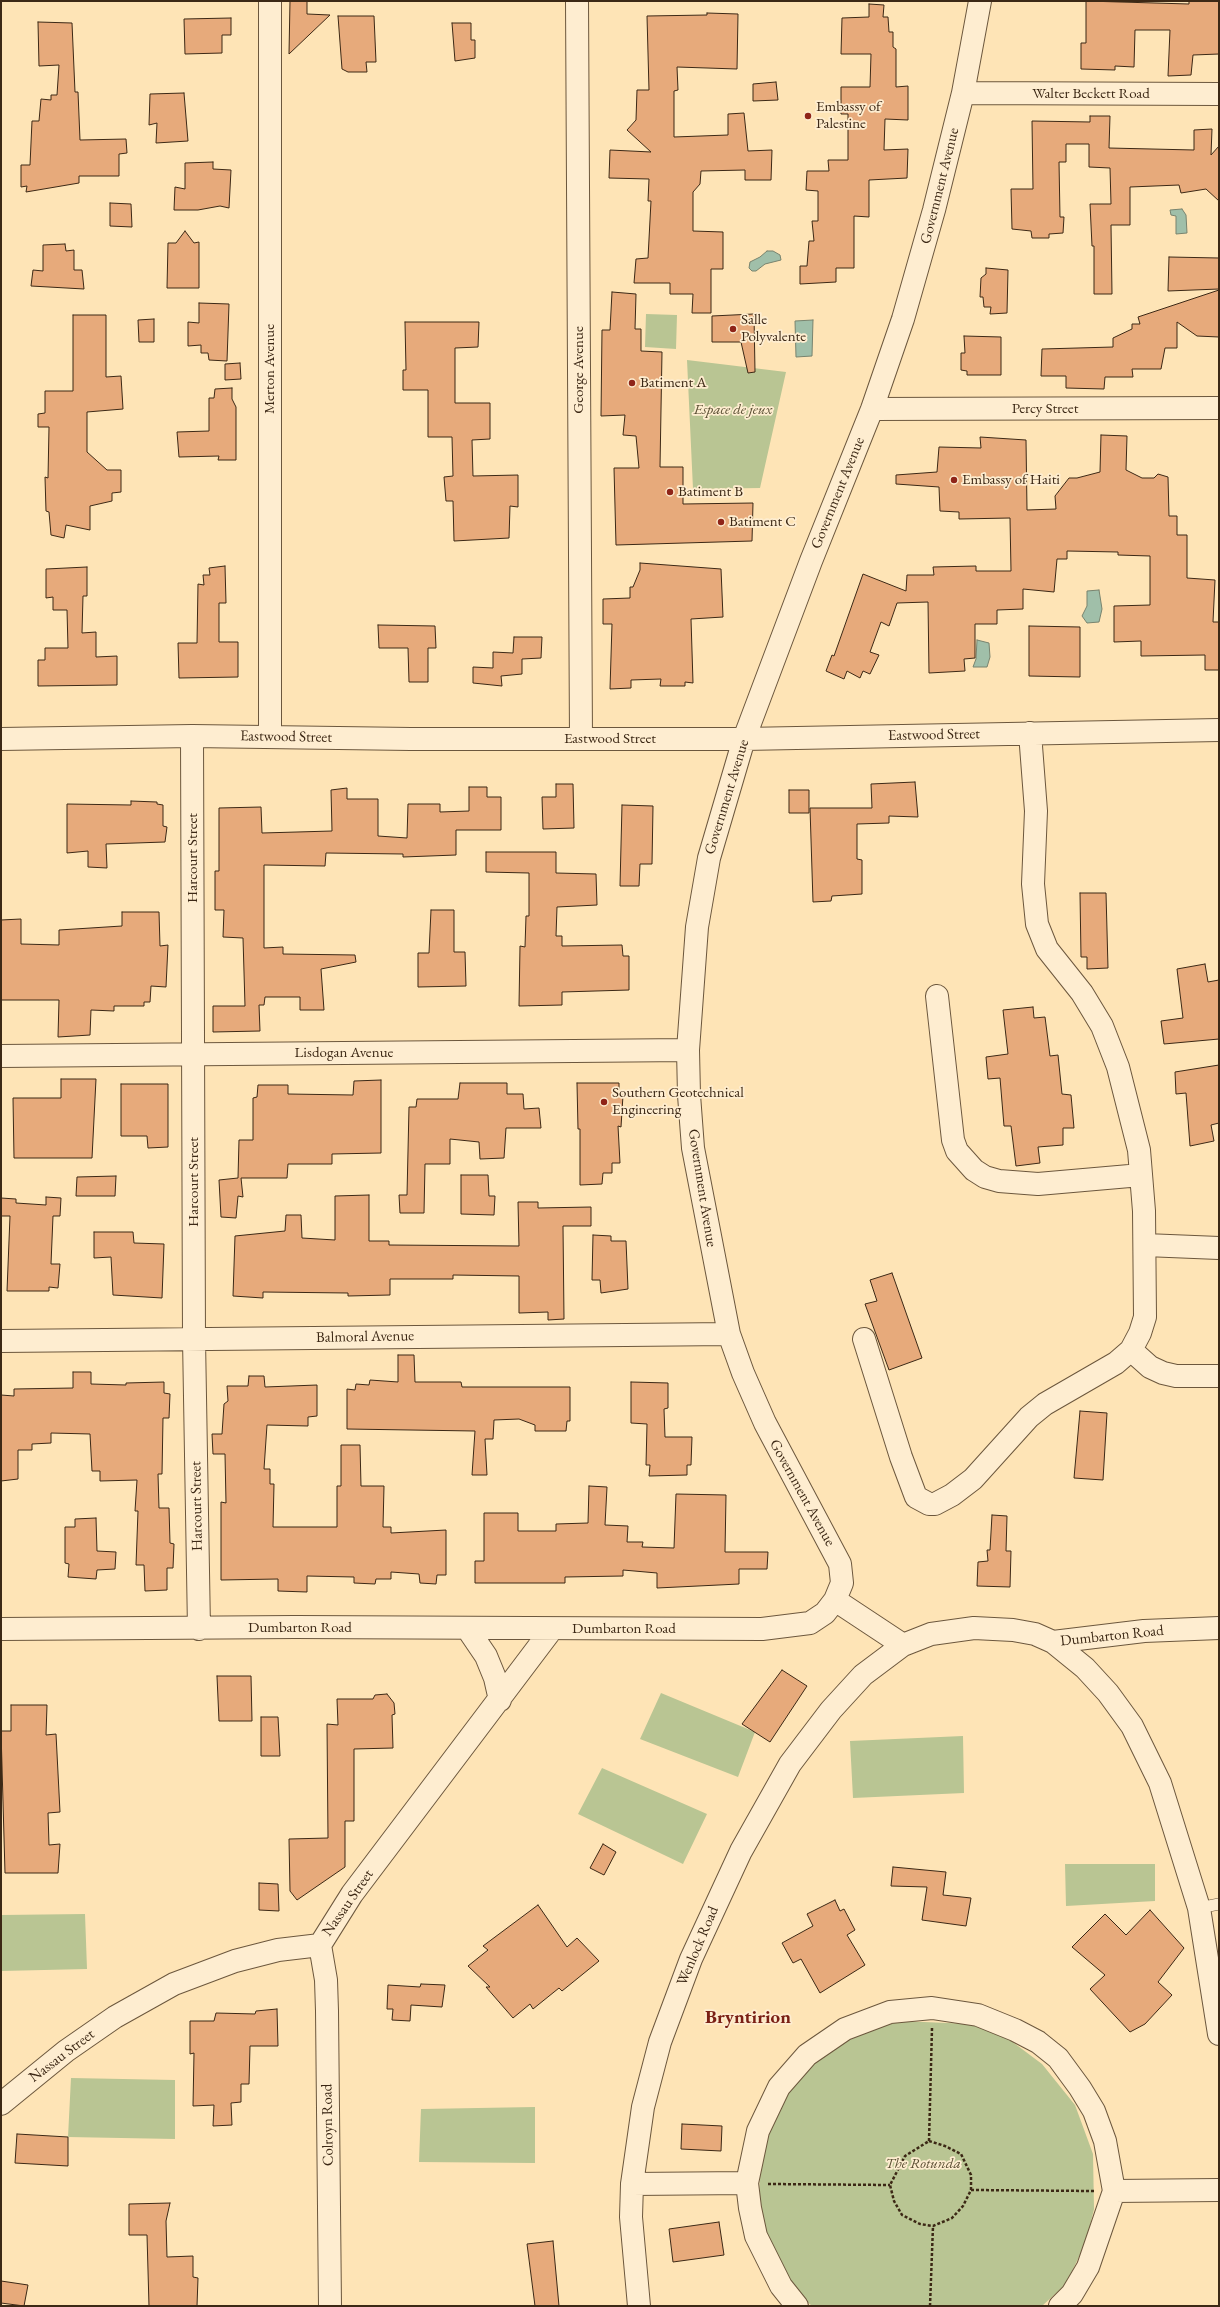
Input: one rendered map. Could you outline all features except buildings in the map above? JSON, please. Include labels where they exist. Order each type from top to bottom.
[{"type":"street","name":"Merton Avenue","points":[[270,1],[270,737]]},
{"type":"street","name":"George Avenue","points":[[577,1],[581,739]]},
{"type":"street","name":"Government Avenue","points":[[835,1600],[842,1584],[840,1564],[764,1423],[743,1373],[729,1334],[693,1148],[688,1050],[697,927],[708,858],[744,739],[811,561],[872,409],[903,319],[934,210],[963,93],[980,1]]},
{"type":"street","name":"Walter Beckett Road","points":[[963,93],[1219,94]]},
{"type":"street","name":"Percy Street","points":[[872,409],[1219,408]]},
{"type":"street","name":"Eastwood Street","points":[[1,739],[192,736],[411,739],[744,739],[1219,730]]},
{"type":"street","points":[[864,1339],[901,1457],[916,1497],[929,1504],[935,1504],[952,1496],[973,1479],[1029,1417],[1045,1404],[1116,1363],[1131,1350],[1140,1333],[1145,1317],[1145,1245],[1139,1150],[1118,1067],[1102,1026],[1082,993],[1047,949],[1037,924],[1034,884],[1036,811],[1030,733]]},
{"type":"street","name":"Harcourt Street","points":[[192,736],[194,1338],[199,1628]]},
{"type":"street","points":[[937,996],[953,1140],[957,1151],[974,1170],[985,1177],[999,1181],[1031,1184],[1141,1175]]},
{"type":"street","name":"Lisdogan Avenue","points":[[1,1056],[688,1050]]},
{"type":"street","points":[[1145,1245],[1219,1248]]},
{"type":"street","name":"Balmoral Avenue","points":[[1,1341],[729,1334]]},
{"type":"street","points":[[1131,1350],[1150,1367],[1163,1373],[1176,1376],[1219,1376]]},
{"type":"street","points":[[835,1600],[903,1645]]},
{"type":"street","name":"Dumbarton Road","points":[[1,1629],[467,1628],[762,1630],[788,1628],[810,1623],[825,1613],[835,1600]]},
{"type":"street","points":[[467,1628],[479,1645],[491,1667],[500,1700]]},
{"type":"street","name":"Dumbarton Road","points":[[903,1645],[931,1634],[974,1628],[1013,1630],[1035,1634],[1053,1642],[1144,1631],[1219,1628]]},
{"type":"street","name":"Nassau Street","points":[[1,2104],[66,2051],[108,2022],[174,1984],[235,1961],[278,1950],[320,1945],[352,1894],[500,1700],[552,1629]]},
{"type":"street","points":[[1053,1642],[1085,1668],[1108,1693],[1132,1726],[1160,1782],[1209,1906],[1219,2034]]},
{"type":"street","name":"Wenlock Road","points":[[639,2306],[632,2217],[632,2184],[643,2107],[660,2042],[691,1959],[741,1851],[790,1764],[831,1710],[863,1675],[903,1645]]},
{"type":"street","name":"Colroyn Road","points":[[320,1945],[326,1980],[327,2011],[330,2306]]},
{"type":"street","points":[[797,2306],[781,2286],[756,2236],[747,2183],[758,2131],[778,2087],[807,2055],[845,2029],[890,2012],[932,2008],[978,2015],[1015,2030],[1038,2042],[1058,2058],[1080,2088],[1094,2111],[1105,2141],[1114,2191],[1088,2267],[1072,2294],[1060,2306]]},
{"type":"street","points":[[632,2184],[747,2183]]},
{"type":"street","points":[[1114,2191],[1219,2190]]},
{"type":"path","points":[[929,2141],[932,2008]]},
{"type":"path","points":[[929,2141],[945,2146],[961,2154],[971,2175],[971,2190],[963,2206],[952,2218],[933,2226],[920,2224],[902,2216],[894,2201],[890,2185],[905,2156],[929,2141]]},
{"type":"path","points":[[747,2183],[890,2185]]},
{"type":"path","points":[[971,2190],[1114,2191]]},
{"type":"path","points":[[930,2306],[933,2226]]},
{"type":"green space","points":[[646,314],[677,315],[676,349],[645,347]]},
{"type":"green space","name":"Espace de jeux","points":[[687,360],[786,372],[760,488],[693,489]]},
{"type":"green space","points":[[661,1693],[755,1732],[738,1777],[640,1739]]},
{"type":"green space","points":[[963,1736],[964,1793],[853,1798],[850,1741]]},
{"type":"green space","points":[[602,1768],[707,1814],[683,1864],[578,1814]]},
{"type":"green space","points":[[1065,1864],[1155,1864],[1155,1901],[1066,1906]]},
{"type":"green space","points":[[85,1914],[87,1969],[1,1971],[1,1915]]},
{"type":"green space","name":"The Rotunda","points":[[900,2021],[971,2024],[1010,2040],[1042,2064],[1075,2105],[1093,2154],[1094,2209],[1086,2242],[1066,2284],[1042,2306],[812,2306],[794,2290],[771,2254],[759,2212],[760,2162],[775,2114],[800,2075],[846,2039]]},
{"type":"green space","points":[[71,2078],[175,2080],[175,2139],[68,2137]]},
{"type":"green space","points":[[535,2107],[535,2163],[419,2162],[421,2109]]},
{"type":"shaded area","points":[[1182,209],[1186,215],[1187,233],[1176,234],[1176,216],[1171,215],[1170,210]]},
{"type":"shaded area","points":[[767,251],[773,251],[780,255],[781,260],[765,264],[756,271],[752,271],[749,268],[750,262],[760,257]]},
{"type":"shaded area","points":[[813,320],[812,356],[796,357],[795,321]]},
{"type":"shaded area","points":[[1099,590],[1102,609],[1099,622],[1087,623],[1082,616],[1087,606],[1087,591]]},
{"type":"shaded area","points":[[977,640],[989,643],[990,657],[987,667],[973,667],[976,659]]},
{"type":"place","name":"Embassy of Palestine","points":[[808,116]]},
{"type":"place","name":"Salle Polyvalente","points":[[733,329]]},
{"type":"place","name":"Batiment A","points":[[632,383]]},
{"type":"place","name":"Embassy of Haiti","points":[[954,480]]},
{"type":"place","name":"Batiment B","points":[[670,492]]},
{"type":"place","name":"Batiment C","points":[[721,522]]},
{"type":"place","name":"Southern Geotechnical Engineering","points":[[604,1102]]},
{"type":"district","name":"Bryntirion","points":[[748,2018]]}]
